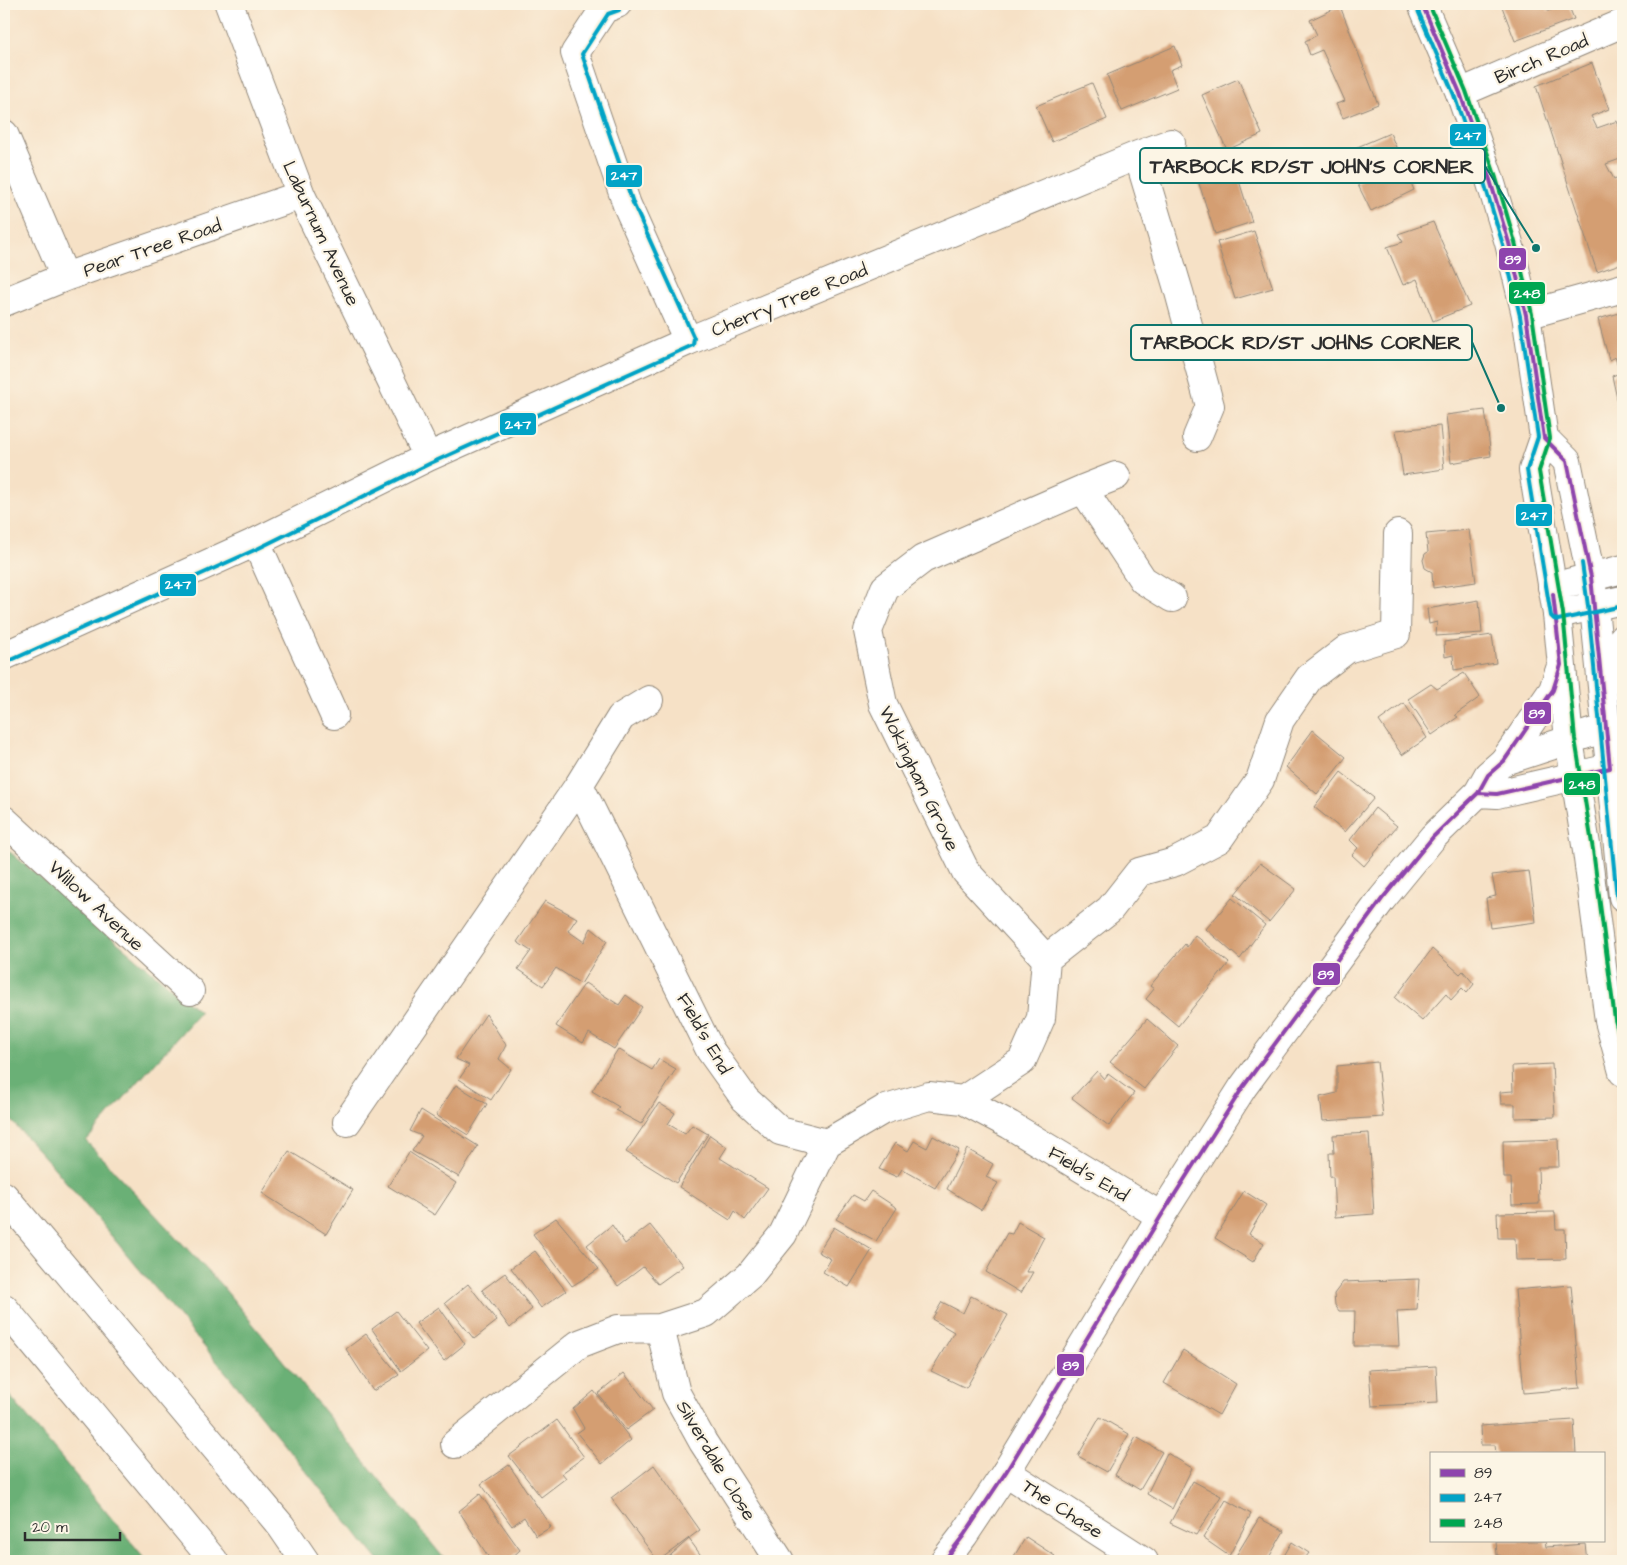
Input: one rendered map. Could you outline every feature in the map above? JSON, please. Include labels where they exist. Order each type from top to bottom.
[{"type":"main road","name":"Laburnum Avenue","points":[[229,4],[301,195],[428,456]]},
{"type":"main road","points":[[617,4],[604,9],[575,53],[627,205],[688,341]]},
{"type":"main road","points":[[1422,4],[1460,93],[1490,180],[1509,243],[1526,315],[1544,438],[1533,470],[1557,614],[1569,740],[1587,851],[1609,1021],[1623,1072]]},
{"type":"main road","name":"Birch Road","points":[[1460,93],[1623,24]]},
{"type":"main road","points":[[4,134],[64,277]]},
{"type":"main road","name":"Cherry Tree Road","points":[[4,656],[256,542],[428,456],[688,341],[1171,143]]},
{"type":"main road","points":[[1138,155],[1179,292],[1210,406],[1197,437]]},
{"type":"main road","name":"Pear Tree Road","points":[[4,302],[64,277],[301,195]]},
{"type":"main road","points":[[1526,315],[1623,288]]},
{"type":"main road","points":[[1544,438],[1567,461],[1591,577],[1623,897]]},
{"type":"main road","name":"Wokingham Grove","points":[[1046,959],[966,872],[883,704],[868,631],[885,588],[923,559],[1116,476]]},
{"type":"main road","points":[[1083,489],[1143,580],[1172,598]]},
{"type":"main road","points":[[963,1100],[1022,1060],[1041,1018],[1046,959],[1110,909],[1139,872],[1175,862],[1219,839],[1260,780],[1280,720],[1309,678],[1348,649],[1396,634],[1398,534]]},
{"type":"main road","points":[[256,542],[334,715]]},
{"type":"main road","points":[[1552,587],[1623,569]]},
{"type":"main road","points":[[1557,614],[1623,600]]},
{"type":"main road","points":[[1602,690],[1613,655],[1623,638]]},
{"type":"main road","points":[[944,1561],[964,1535],[1006,1472],[1161,1216],[1243,1087],[1382,899],[1433,837],[1478,793],[1488,775],[1504,761],[1553,690],[1561,665]]},
{"type":"main road","points":[[347,1122],[579,785],[621,717],[649,700]]},
{"type":"main road","points":[[1504,761],[1606,728]]},
{"type":"main road","points":[[1478,793],[1497,794],[1610,768]]},
{"type":"main road","name":"Field's End","points":[[579,785],[710,1050],[745,1099],[780,1131],[827,1143],[883,1110],[929,1096],[963,1100],[1010,1125],[1161,1216]]},
{"type":"main road","name":"Willow Avenue","points":[[4,820],[190,991]]},
{"type":"main road","points":[[455,1444],[579,1344],[618,1329],[660,1328],[706,1313],[750,1275],[783,1234],[827,1143]]},
{"type":"main road","points":[[4,1196],[281,1526],[305,1561]]},
{"type":"main road","points":[[4,1308],[214,1561]]},
{"type":"main road","name":"Silverdale Close","points":[[660,1328],[676,1393],[703,1442],[780,1561]]},
{"type":"main road","name":"The Chase","points":[[1006,1472],[1144,1561]]},
{"type":"green space","points":[[4,847],[200,1012],[86,1141],[222,1286],[446,1561],[379,1561],[228,1375],[51,1164],[4,1113]]},
{"type":"green space","points":[[4,1389],[147,1561],[4,1561]]},
{"type":"building","points":[[1501,4],[1545,4],[1548,11],[1568,4],[1574,19],[1515,41]]},
{"type":"building","points":[[1340,6],[1378,104],[1343,118],[1336,104],[1345,101],[1322,50],[1310,55],[1305,41],[1317,35],[1310,20]]},
{"type":"building","points":[[1175,46],[1182,65],[1170,70],[1177,88],[1122,111],[1107,75]]},
{"type":"building","points":[[1592,63],[1609,109],[1591,116],[1597,128],[1617,121],[1623,140],[1623,158],[1606,164],[1614,179],[1623,175],[1623,263],[1597,272],[1536,86]]},
{"type":"building","points":[[1238,79],[1262,134],[1227,150],[1202,95]]},
{"type":"building","points":[[1092,83],[1107,119],[1052,142],[1036,106]]},
{"type":"building","points":[[1390,133],[1414,190],[1371,211],[1357,183],[1361,181],[1348,151]]},
{"type":"building","points":[[1234,165],[1252,222],[1215,234],[1197,177]]},
{"type":"building","points":[[1433,222],[1470,306],[1433,321],[1417,279],[1403,285],[1387,247],[1403,242],[1398,234]]},
{"type":"building","points":[[1254,231],[1273,288],[1235,299],[1217,242]]},
{"type":"building","points":[[1623,312],[1623,416],[1621,417],[1612,376],[1620,373],[1615,357],[1609,360],[1598,319]]},
{"type":"building","points":[[1485,410],[1491,456],[1451,463],[1446,415]]},
{"type":"building","points":[[1440,426],[1444,469],[1403,475],[1396,430]]},
{"type":"building","points":[[1619,439],[1623,439],[1623,475],[1622,475]]},
{"type":"building","points":[[1469,530],[1476,582],[1433,588],[1432,572],[1425,568],[1423,560],[1428,552],[1426,534]]},
{"type":"building","points":[[1479,600],[1482,633],[1436,636],[1437,622],[1429,624],[1427,609]]},
{"type":"building","points":[[1492,635],[1496,663],[1454,670],[1453,655],[1445,657],[1444,642]]},
{"type":"building","points":[[1464,673],[1480,697],[1455,715],[1458,717],[1432,735],[1408,699],[1431,684],[1437,689]]},
{"type":"building","points":[[1404,703],[1427,738],[1402,755],[1379,721]]},
{"type":"building","points":[[1313,730],[1346,757],[1317,794],[1286,767]]},
{"type":"building","points":[[1341,772],[1374,798],[1345,832],[1314,807]]},
{"type":"building","points":[[1375,808],[1397,826],[1364,866],[1352,855],[1358,848],[1350,840]]},
{"type":"building","points":[[1260,863],[1296,889],[1269,922],[1235,894]]},
{"type":"building","points":[[1529,871],[1536,922],[1490,928],[1486,898],[1496,896],[1492,875]]},
{"type":"building","points":[[1232,898],[1265,925],[1240,959],[1206,929]]},
{"type":"building","points":[[545,901],[577,918],[568,931],[584,942],[591,928],[607,941],[581,984],[556,968],[543,986],[518,969],[531,951],[517,942]]},
{"type":"building","points":[[1195,935],[1229,963],[1178,1026],[1146,999],[1154,989],[1150,986],[1185,944],[1187,947]]},
{"type":"building","points":[[1432,949],[1460,974],[1463,971],[1474,984],[1467,993],[1462,988],[1451,1000],[1446,994],[1422,1021],[1395,998]]},
{"type":"building","points":[[585,983],[619,1005],[626,995],[642,1007],[614,1049],[589,1033],[583,1043],[556,1026]]},
{"type":"building","points":[[486,1014],[506,1045],[499,1059],[511,1069],[491,1100],[459,1079],[469,1065],[456,1059]]},
{"type":"building","points":[[1147,1019],[1178,1046],[1144,1089],[1110,1062]]},
{"type":"building","points":[[618,1049],[652,1070],[659,1059],[676,1069],[641,1124],[615,1110],[619,1107],[592,1091]]},
{"type":"building","points":[[1377,1062],[1383,1117],[1323,1121],[1320,1097],[1337,1093],[1337,1066]]},
{"type":"building","points":[[1552,1064],[1555,1117],[1515,1118],[1515,1104],[1501,1104],[1500,1092],[1513,1091],[1512,1066]]},
{"type":"building","points":[[1097,1071],[1104,1079],[1108,1074],[1134,1093],[1109,1126],[1072,1098]]},
{"type":"building","points":[[456,1085],[487,1104],[468,1135],[436,1115]]},
{"type":"building","points":[[659,1103],[675,1113],[668,1124],[685,1134],[692,1125],[708,1134],[676,1183],[626,1152]]},
{"type":"building","points":[[421,1110],[478,1146],[459,1177],[412,1151],[422,1136],[410,1131]]},
{"type":"building","points":[[1369,1133],[1374,1214],[1335,1217],[1333,1177],[1330,1177],[1329,1153],[1334,1153],[1333,1135]]},
{"type":"building","points":[[710,1135],[727,1147],[720,1158],[768,1188],[745,1220],[735,1211],[730,1220],[679,1187]]},
{"type":"building","points":[[933,1136],[959,1150],[935,1188],[902,1169],[897,1177],[879,1169],[895,1143],[908,1151],[914,1141],[927,1148]]},
{"type":"building","points":[[1558,1139],[1559,1167],[1538,1167],[1539,1204],[1512,1205],[1511,1178],[1504,1178],[1503,1141]]},
{"type":"building","points":[[967,1149],[993,1164],[986,1177],[998,1183],[981,1210],[947,1189]]},
{"type":"building","points":[[289,1151],[353,1190],[326,1234],[262,1193]]},
{"type":"building","points":[[409,1152],[456,1183],[435,1215],[388,1186]]},
{"type":"building","points":[[871,1191],[897,1208],[876,1241],[836,1219],[853,1195],[864,1201]]},
{"type":"building","points":[[1244,1191],[1266,1205],[1249,1234],[1264,1243],[1253,1262],[1215,1238]]},
{"type":"building","points":[[1555,1212],[1556,1229],[1565,1229],[1566,1259],[1516,1260],[1515,1238],[1498,1238],[1497,1213]]},
{"type":"building","points":[[556,1218],[599,1269],[572,1286],[533,1234]]},
{"type":"building","points":[[1018,1222],[1044,1237],[1026,1272],[1033,1272],[1021,1293],[986,1272],[1007,1233],[1012,1234]]},
{"type":"building","points":[[612,1225],[625,1244],[650,1225],[683,1266],[658,1284],[643,1267],[618,1286],[587,1245]]},
{"type":"building","points":[[834,1227],[872,1250],[849,1287],[823,1272],[831,1259],[818,1252]]},
{"type":"building","points":[[535,1251],[566,1291],[541,1308],[511,1268]]},
{"type":"building","points":[[505,1273],[532,1309],[510,1328],[482,1290]]},
{"type":"building","points":[[1419,1279],[1417,1310],[1397,1311],[1399,1346],[1354,1346],[1355,1311],[1339,1311],[1335,1305],[1334,1294],[1343,1282]]},
{"type":"building","points":[[468,1284],[497,1321],[474,1339],[445,1303]]},
{"type":"building","points":[[1571,1285],[1580,1388],[1524,1393],[1515,1290]]},
{"type":"building","points":[[971,1296],[1008,1315],[966,1388],[931,1371],[954,1332],[932,1319],[942,1302],[963,1313]]},
{"type":"building","points":[[439,1307],[465,1344],[444,1361],[416,1323]]},
{"type":"building","points":[[396,1311],[427,1351],[401,1371],[372,1329]]},
{"type":"building","points":[[366,1334],[399,1375],[373,1391],[346,1349]]},
{"type":"building","points":[[1183,1350],[1236,1384],[1219,1415],[1164,1383]]},
{"type":"building","points":[[1436,1366],[1438,1403],[1372,1406],[1369,1370]]},
{"type":"building","points":[[624,1373],[653,1410],[626,1430],[598,1394]]},
{"type":"building","points":[[594,1391],[631,1440],[602,1464],[577,1433],[584,1428],[573,1409]]},
{"type":"building","points":[[1100,1417],[1129,1434],[1107,1472],[1078,1456]]},
{"type":"building","points":[[557,1420],[584,1457],[562,1473],[566,1478],[541,1497],[509,1456]]},
{"type":"building","points":[[1574,1420],[1576,1452],[1496,1452],[1495,1445],[1481,1445],[1480,1426]]},
{"type":"building","points":[[1136,1437],[1162,1452],[1140,1490],[1115,1475]]},
{"type":"building","points":[[1167,1453],[1192,1468],[1172,1509],[1147,1494]]},
{"type":"building","points":[[509,1465],[551,1527],[536,1536],[524,1517],[512,1526],[481,1484]]},
{"type":"building","points":[[654,1465],[700,1530],[658,1561],[611,1498]]},
{"type":"building","points":[[1193,1481],[1221,1496],[1196,1535],[1170,1523]]},
{"type":"building","points":[[480,1494],[520,1550],[508,1561],[491,1561],[459,1511]]},
{"type":"building","points":[[1226,1500],[1251,1514],[1229,1556],[1203,1538]]},
{"type":"building","points":[[1259,1518],[1284,1531],[1267,1561],[1238,1561],[1234,1559]]},
{"type":"building","points":[[1026,1537],[1055,1556],[1051,1561],[1011,1561]]},
{"type":"building","points":[[689,1539],[705,1561],[664,1561]]},
{"type":"building","points":[[1292,1542],[1309,1553],[1303,1561],[1281,1561]]},
{"type":"building","points":[[1496,1542],[1545,1542],[1546,1547],[1585,1544],[1587,1561],[1501,1561],[1501,1556],[1497,1555]]},
{"type":"transit line","name":"89","points":[[944,1561],[964,1535],[1006,1472],[1161,1216],[1243,1087],[1382,899],[1433,837],[1478,793],[1497,794],[1610,768],[1591,577],[1567,461],[1544,438],[1526,315],[1509,243],[1490,180],[1460,93],[1422,4]]},
{"type":"transit line","name":"248","points":[[1429,4],[1466,91],[1496,178],[1515,242],[1532,314],[1550,438],[1539,471],[1563,613],[1575,739],[1593,850],[1615,1020],[1623,1049]]},
{"type":"transit line","name":"247","points":[[1416,6],[1454,95],[1484,182],[1503,245],[1520,316],[1538,437],[1527,470],[1551,616],[1558,620],[1623,606]]},
{"type":"transit line","name":"247","points":[[7,662],[259,548],[431,463],[693,345],[694,338],[633,203],[582,54],[608,14],[619,10]]},
{"type":"transit line","name":"247","points":[[1582,563],[1617,898]]},
{"type":"transit line","name":"89","points":[[1460,810],[1478,793],[1488,775],[1504,761],[1553,690],[1561,665],[1553,594]]},
{"type":"place","name":"TARBOCK RD/ST JOHN'S CORNER","points":[[1536,248]]},
{"type":"place","name":"TARBOCK RD/ST JOHNS CORNER","points":[[1501,408]]}]
